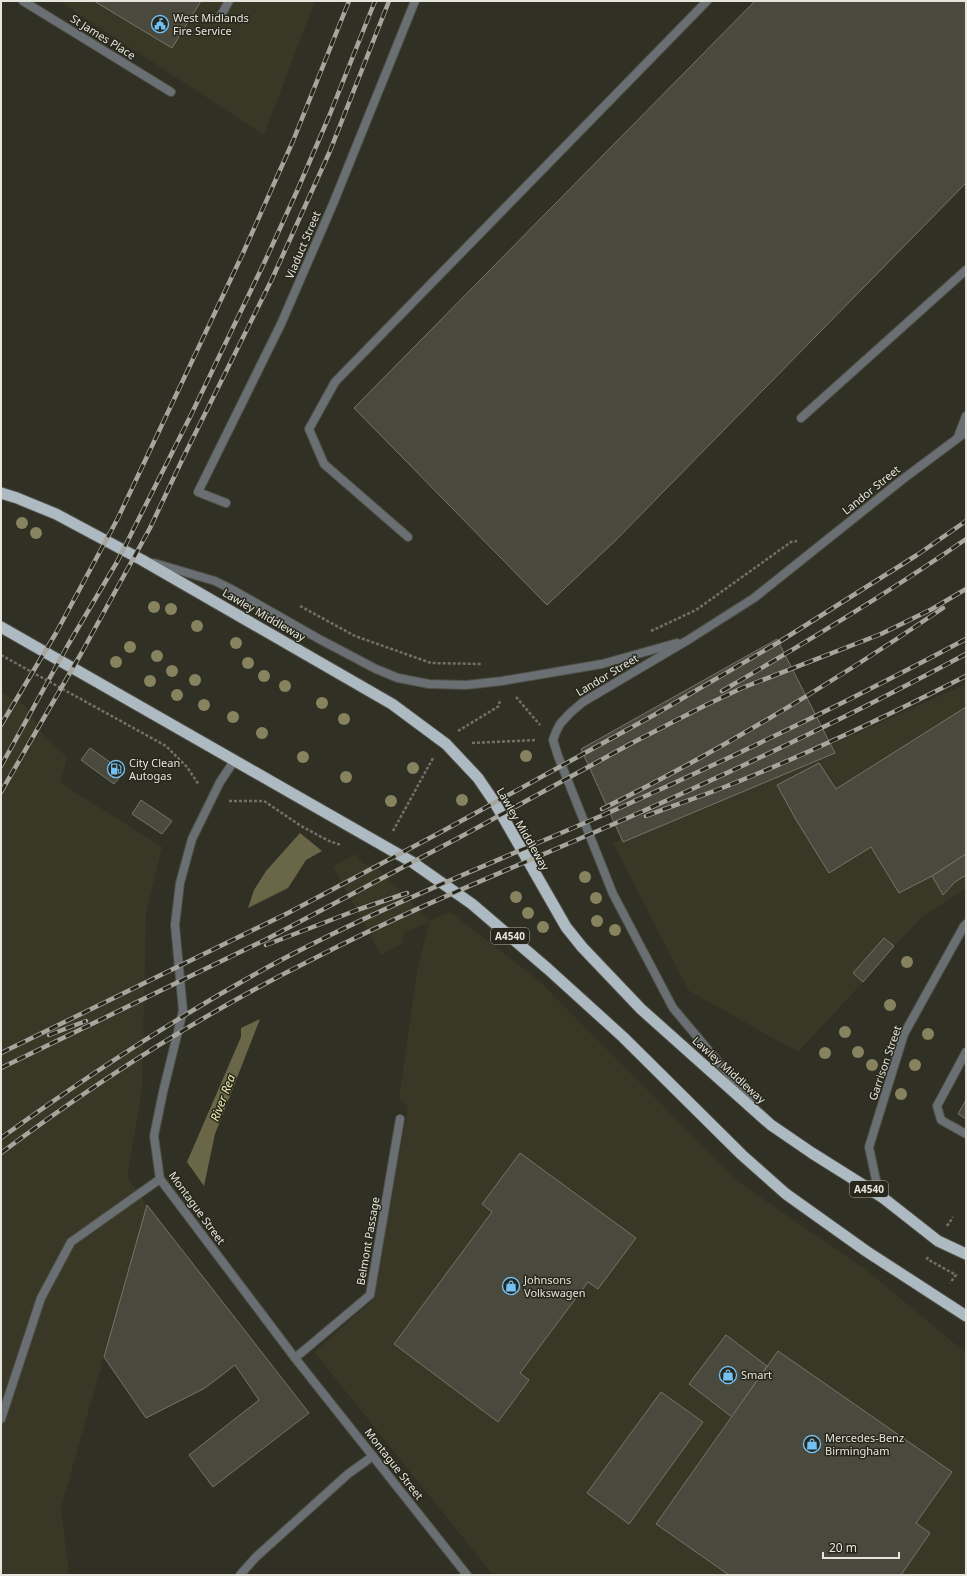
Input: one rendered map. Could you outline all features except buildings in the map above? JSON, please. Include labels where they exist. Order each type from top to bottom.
[{"type":"highway","name":"Lawley Middleway","points":[[1,493],[18,498],[56,514],[142,560],[392,704],[446,744],[478,778],[495,803],[566,927],[582,947],[641,1009],[771,1125],[882,1197],[938,1240],[966,1254]]},
{"type":"highway","name":"A4540","points":[[1,627],[412,862],[472,904],[548,969],[623,1037],[742,1155],[786,1194],[866,1250],[966,1316]]},
{"type":"street","name":"St James Place","points":[[23,1],[171,92]]},
{"type":"street","points":[[220,17],[229,1]]},
{"type":"street","name":"Viaduct Street","points":[[226,503],[198,492],[281,324],[333,204],[415,1]]},
{"type":"street","points":[[408,538],[324,464],[309,429],[335,382],[707,1]]},
{"type":"street","points":[[802,418],[966,270]]},
{"type":"street","points":[[958,438],[966,416]]},
{"type":"street","name":"Landor Street","points":[[553,740],[560,724],[583,702],[688,640],[754,598],[903,479],[966,432]]},
{"type":"street","points":[[142,560],[215,581],[361,662],[398,678],[429,684],[466,685],[502,681],[602,664],[688,640]]},
{"type":"street","points":[[553,740],[558,756],[614,894],[673,1008],[771,1125]]},
{"type":"street","name":"Montague Street","points":[[234,761],[220,782],[192,839],[180,883],[175,925],[183,1011],[154,1136],[160,1179],[295,1358],[467,1575]]},
{"type":"street","name":"Garrison Street","points":[[882,1197],[876,1180],[869,1147],[871,1139],[904,1034],[966,924]]},
{"type":"street","points":[[966,1052],[938,1106],[941,1120],[966,1134]]},
{"type":"street","name":"Belmont Passage","points":[[295,1358],[370,1295],[400,1119]]},
{"type":"street","points":[[1,1419],[41,1298],[71,1242],[160,1179]]},
{"type":"street","points":[[240,1575],[256,1557],[337,1484],[373,1456]]},
{"type":"path","points":[[644,634],[696,610],[791,542],[826,541]]},
{"type":"path","points":[[1,655],[166,746],[187,767],[210,801]]},
{"type":"path","points":[[502,681],[553,740]]},
{"type":"path","points":[[446,744],[459,730],[499,706],[502,681]]},
{"type":"path","points":[[446,744],[553,740]]},
{"type":"shaded area","points":[[59,1],[315,1],[264,135]]},
{"type":"shaded area","points":[[966,684],[966,888],[922,917],[798,1052],[689,991],[613,843]]},
{"type":"shaded area","points":[[1,692],[25,706],[44,736],[67,757],[61,783],[162,847],[146,913],[142,1091],[127,1177],[147,1205],[61,1508],[69,1575],[1,1575]]},
{"type":"shaded area","points":[[356,854],[363,864],[367,865],[373,863],[429,921],[450,912],[538,980],[740,1183],[865,1269],[966,1353],[966,1575],[493,1575],[314,1352],[373,1300],[408,1107],[399,1099],[417,971],[429,922],[405,932],[402,944],[381,955],[333,866]]},
{"type":"water","points":[[300,833],[322,851],[306,860],[288,888],[248,908],[254,890],[266,871]]},
{"type":"water","name":"River Rea","points":[[260,1019],[215,1134],[204,1186],[187,1162],[241,1037],[241,1028]]},
{"type":"railway","points":[[1,725],[56,633],[118,518],[244,251],[293,141],[349,1]]},
{"type":"railway","points":[[1,766],[68,645],[117,562],[190,417],[297,191],[330,114],[375,1]]},
{"type":"railway","points":[[1,792],[82,652],[150,528],[272,279],[330,151],[389,1]]},
{"type":"railway","points":[[1,1053],[288,913],[441,832],[654,715],[779,642],[917,555],[966,521]]},
{"type":"railway","points":[[722,691],[846,618],[966,539]]},
{"type":"railway","points":[[1,1068],[265,940],[462,836],[632,743],[706,705],[742,688],[881,634],[932,609],[966,589]]},
{"type":"railway","points":[[602,809],[690,764],[776,714],[902,636],[943,608]]},
{"type":"railway","points":[[1,1138],[132,1048],[233,986],[268,967],[354,924],[441,884],[617,809],[705,769],[837,706],[966,639]]},
{"type":"railway","points":[[1,1153],[77,1099],[154,1048],[235,1000],[276,978],[397,918],[641,812],[764,756],[886,696],[966,654]]},
{"type":"railway","points":[[646,816],[717,790],[780,764],[874,721],[966,676]]},
{"type":"railway","points":[[266,945],[357,910],[407,893]]},
{"type":"railway","points":[[49,1035],[86,1021]]},
{"type":"place","name":"West Midlands Fire Service","points":[[160,24]]},
{"type":"place","name":"City Clean Autogas","points":[[116,769]]},
{"type":"place","name":"Johnsons Volkswagen","points":[[511,1286]]},
{"type":"place","name":"Smart","points":[[728,1375]]},
{"type":"place","name":"Mercedes-Benz Birmingham","points":[[812,1444]]}]
